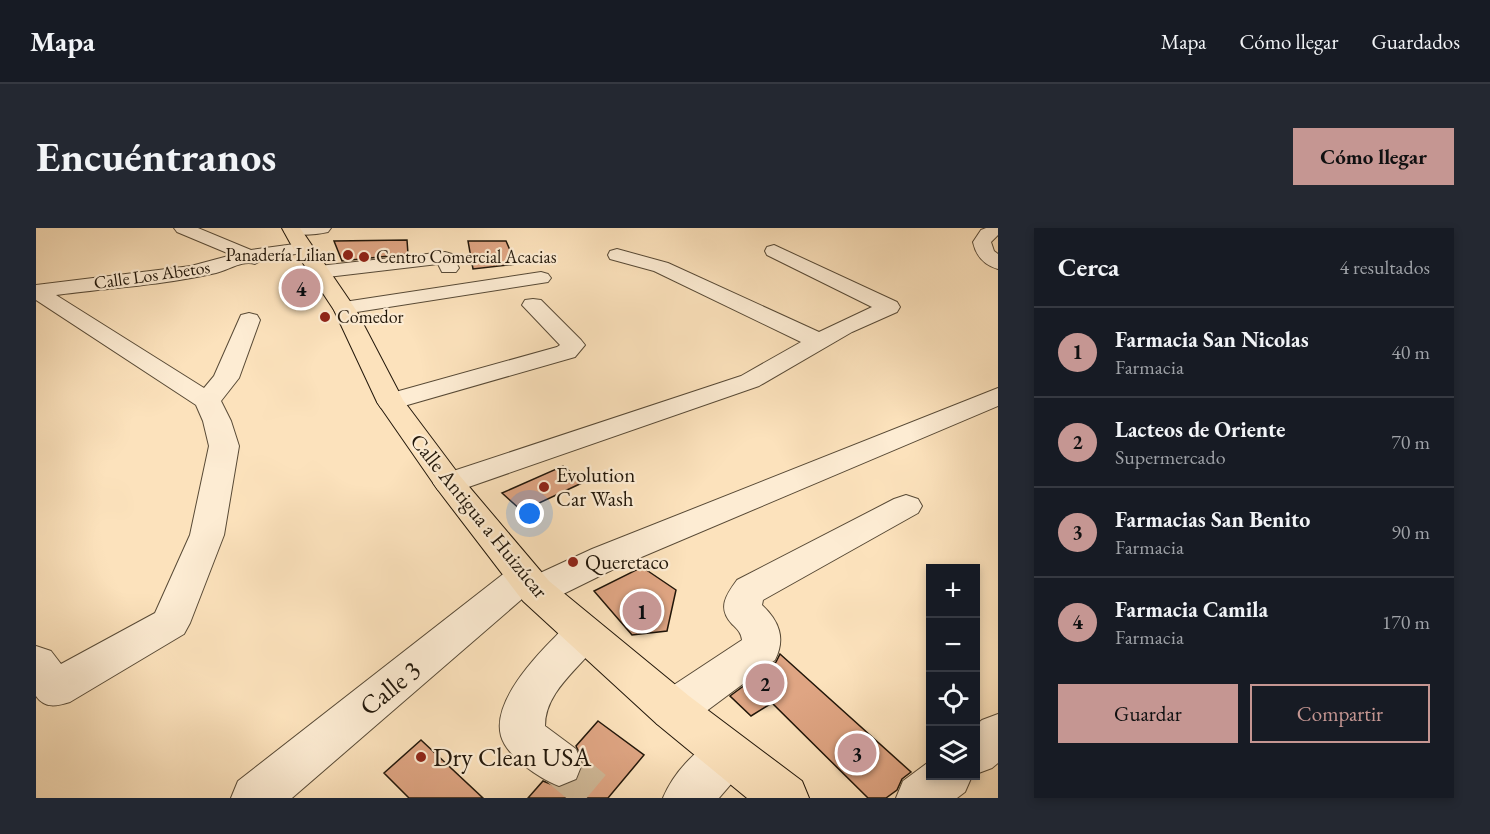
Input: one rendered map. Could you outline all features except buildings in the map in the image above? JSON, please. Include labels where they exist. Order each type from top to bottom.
[{"type":"main road","name":"Calle Antigua a Huizúcar","points":[[291,229],[344,308],[390,402],[449,483],[530,584],[673,710],[784,798]]},
{"type":"street","points":[[183,228],[246,256],[384,271],[421,267],[445,258],[449,268]]},
{"type":"street","points":[[291,229],[322,228]]},
{"type":"street","points":[[998,229],[987,234],[982,242],[985,253],[998,263]]},
{"type":"street","points":[[449,483],[750,381],[819,341],[889,307],[774,251]]},
{"type":"street","points":[[617,255],[661,267],[819,341]]},
{"type":"street","name":"Calle Los Abetos","points":[[36,291],[191,272],[216,267],[246,256]]},
{"type":"street","points":[[344,308],[541,278]]},
{"type":"street","points":[[36,291],[207,401],[217,421],[224,446],[207,535],[170,623],[55,689],[36,663]]},
{"type":"street","points":[[390,402],[566,352],[573,345],[533,304]]},
{"type":"street","points":[[207,401],[226,378],[249,320]]},
{"type":"street","name":"Calle 3","points":[[255,798],[530,584],[605,558],[853,458],[998,396]]},
{"type":"street","points":[[673,710],[761,648],[764,639],[760,628],[743,611],[743,600],[750,590],[906,506]]},
{"type":"street","points":[[559,764],[523,735],[524,708],[535,688],[584,633]]},
{"type":"street","points":[[980,749],[998,734]]},
{"type":"street","points":[[687,798],[728,754]]},
{"type":"street","points":[[920,798],[943,780]]},
{"type":"tunnel","points":[[559,764],[600,798]]},
{"type":"place","name":"Panadería Lilian","points":[[348,255]]},
{"type":"place","name":"Centro Comercial Acacias","points":[[364,257]]},
{"type":"place","name":"Farmacia Camila","points":[[301,288]]},
{"type":"place","name":"Comedor","points":[[325,317]]},
{"type":"place","name":"Evolution Car Wash","points":[[544,487]]},
{"type":"place","name":"Queretaco","points":[[573,562]]},
{"type":"place","name":"Farmacia San Nicolas","points":[[642,611]]},
{"type":"place","name":"Lacteos de Oriente","points":[[765,683]]},
{"type":"place","name":"Farmacias San Benito","points":[[857,753]]},
{"type":"place","name":"Dry Clean USA","points":[[421,757]]}]
